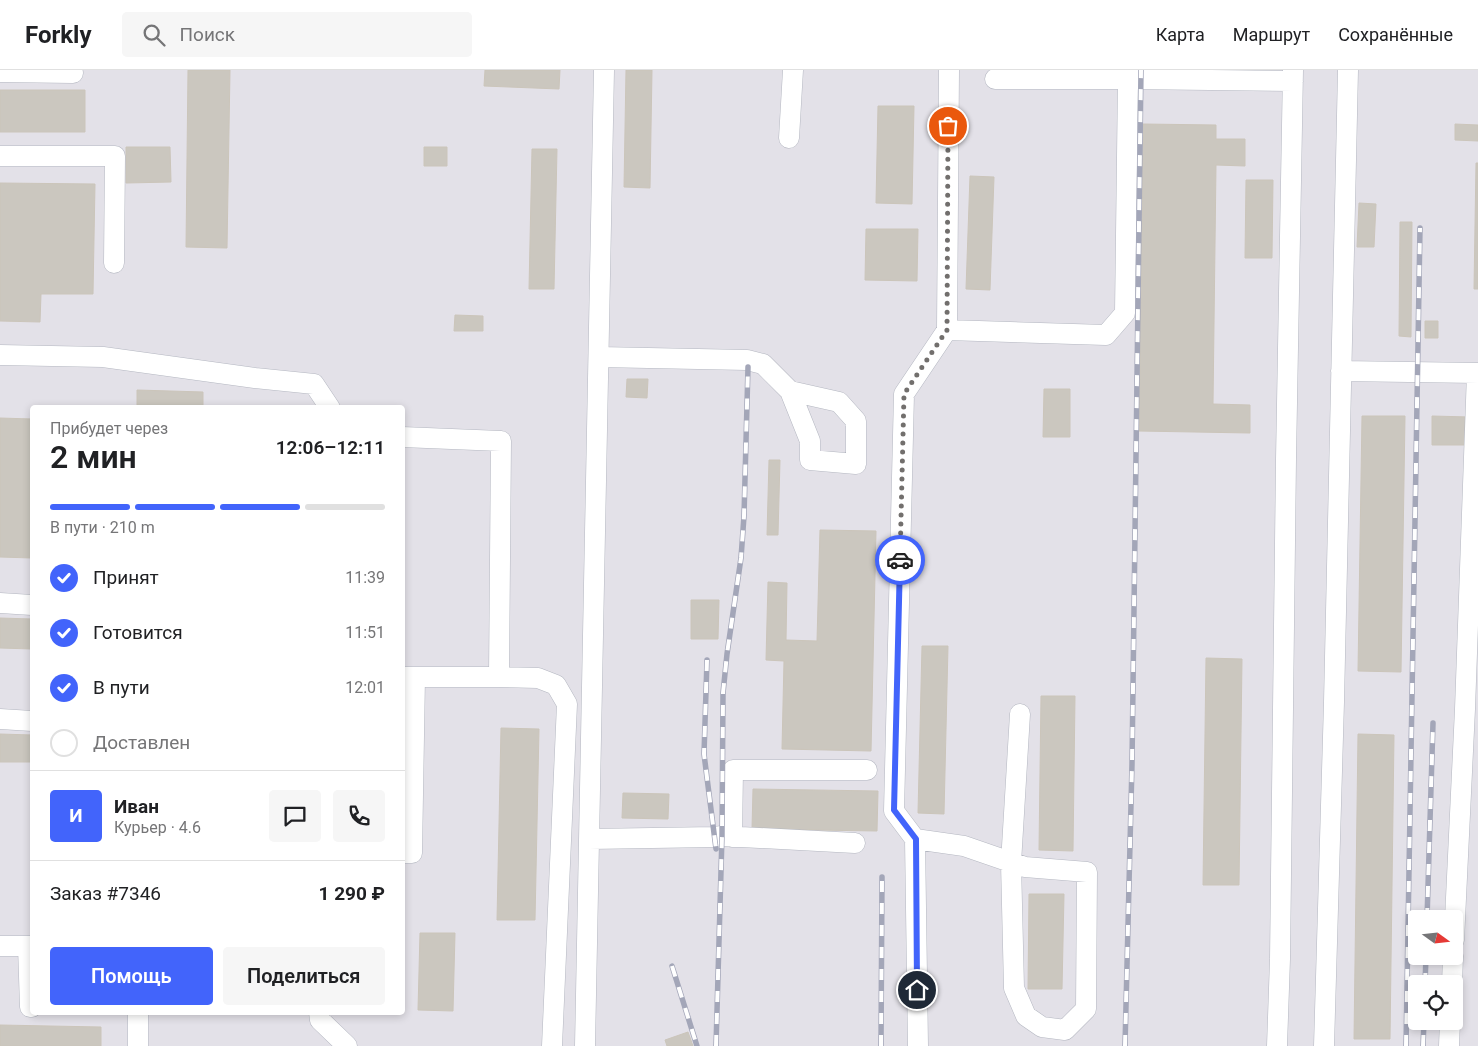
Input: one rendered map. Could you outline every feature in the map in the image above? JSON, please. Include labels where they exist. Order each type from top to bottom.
[{"type":"street","points":[[585,1046],[604,70]]},
{"type":"street","points":[[789,138],[792,70]]},
{"type":"street","points":[[918,1046],[916,839],[894,810],[904,394],[947,330],[949,70]]},
{"type":"street","points":[[1324,1046],[1348,70]]},
{"type":"street","points":[[0,72],[73,73]]},
{"type":"street","points":[[995,79],[1293,75],[1280,959],[1277,1046]]},
{"type":"street","points":[[947,330],[1106,336],[1124,312],[1128,78]]},
{"type":"street","points":[[0,156],[115,156],[114,263]]},
{"type":"street","points":[[0,355],[103,356],[255,378],[314,384],[328,405]]},
{"type":"street","points":[[598,357],[747,360],[762,364],[790,391]]},
{"type":"street","points":[[1341,371],[1477,373],[1455,910]]},
{"type":"street","points":[[405,437],[501,441],[499,676]]},
{"type":"street","points":[[0,603],[30,605]]},
{"type":"street","points":[[405,853],[412,853],[409,677],[499,676],[538,678],[556,685],[567,704],[552,1046]]},
{"type":"street","points":[[916,839],[964,846],[1011,862],[1025,867],[1087,872],[1086,1009],[1065,1030],[1042,1027],[1026,1016],[1014,988],[1011,862],[1020,714]]},
{"type":"street","points":[[0,719],[30,720]]},
{"type":"street","points":[[732,837],[732,770],[867,770]]},
{"type":"street","points":[[589,839],[732,837],[855,843]]},
{"type":"street","points":[[0,946],[30,946],[30,1007]]},
{"type":"street","points":[[138,1015],[138,1046]]},
{"type":"street","points":[[319,1015],[320,1020],[347,1046]]},
{"type":"street","points":[[1449,1046],[1450,1030]]},
{"type":"shaded area","points":[[0,70],[1478,70],[1478,1046],[0,1046]]},
{"type":"building","points":[[188,70],[230,70],[227,248],[186,247]]},
{"type":"building","points":[[485,70],[560,70],[559,89],[484,86]]},
{"type":"building","points":[[626,70],[652,70],[650,188],[624,187]]},
{"type":"building","points":[[0,90],[85,90],[85,132],[0,132]]},
{"type":"building","points":[[878,106],[914,106],[912,204],[876,203]]},
{"type":"building","points":[[1143,124],[1216,125],[1216,139],[1245,139],[1245,166],[1216,165],[1213,404],[1250,405],[1250,433],[1139,431]]},
{"type":"building","points":[[1455,124],[1478,125],[1478,141],[1455,140]]},
{"type":"building","points":[[126,147],[170,147],[171,182],[126,183]]},
{"type":"building","points":[[424,147],[447,147],[447,166],[424,166]]},
{"type":"building","points":[[532,149],[557,149],[554,289],[529,289]]},
{"type":"building","points":[[1476,163],[1478,163],[1478,289],[1474,289]]},
{"type":"building","points":[[970,176],[994,177],[990,290],[966,289]]},
{"type":"building","points":[[1246,180],[1273,180],[1272,258],[1245,258]]},
{"type":"building","points":[[0,183],[95,184],[93,294],[41,294],[40,322],[0,321]]},
{"type":"building","points":[[1359,203],[1376,204],[1374,247],[1357,247]]},
{"type":"building","points":[[1400,222],[1412,222],[1411,337],[1399,336]]},
{"type":"building","points":[[866,229],[918,229],[917,281],[865,280]]},
{"type":"building","points":[[455,315],[483,316],[483,331],[454,331]]},
{"type":"building","points":[[1425,321],[1438,321],[1438,338],[1425,338]]},
{"type":"building","points":[[627,379],[648,379],[647,398],[626,397]]},
{"type":"building","points":[[1044,389],[1070,389],[1070,437],[1043,437]]},
{"type":"building","points":[[137,390],[203,392],[203,405],[137,405]]},
{"type":"building","points":[[1362,416],[1405,416],[1401,672],[1358,671]]},
{"type":"building","points":[[1432,416],[1469,417],[1469,445],[1432,445]]},
{"type":"building","points":[[0,418],[30,419],[30,558],[0,557]]},
{"type":"building","points":[[769,460],[780,460],[778,535],[767,535]]},
{"type":"building","points":[[820,530],[876,531],[871,751],[782,749],[784,661],[766,660],[768,582],[787,583],[786,640],[817,641]]},
{"type":"building","points":[[691,600],[719,600],[718,639],[691,639]]},
{"type":"building","points":[[0,618],[30,619],[30,649],[0,648]]},
{"type":"building","points":[[922,646],[948,646],[944,814],[918,813]]},
{"type":"building","points":[[1206,658],[1242,659],[1239,885],[1203,885]]},
{"type":"building","points":[[1041,696],[1075,696],[1073,851],[1039,850]]},
{"type":"building","points":[[501,728],[539,729],[535,920],[497,920]]},
{"type":"building","points":[[0,734],[30,735],[30,762],[0,762]]},
{"type":"building","points":[[1358,734],[1394,735],[1390,1039],[1354,1039]]},
{"type":"building","points":[[753,789],[878,791],[877,831],[752,829]]},
{"type":"building","points":[[623,793],[669,794],[668,819],[622,818]]},
{"type":"building","points":[[1029,894],[1064,894],[1062,989],[1028,989]]},
{"type":"building","points":[[420,933],[455,933],[453,1011],[418,1010]]},
{"type":"building","points":[[0,1025],[101,1027],[101,1046],[0,1046]]},
{"type":"building","points":[[688,1032],[693,1046],[667,1046],[665,1040]]},
{"type":"railway","points":[[1125,1046],[1132,764],[1141,70]]},
{"type":"railway","points":[[1406,1046],[1420,228]]},
{"type":"railway","points":[[716,1046],[722,836],[723,693],[741,558],[748,367]]},
{"type":"railway","points":[[707,660],[704,754],[716,849]]},
{"type":"railway","points":[[1427,910],[1433,723]]},
{"type":"railway","points":[[881,1046],[882,877]]},
{"type":"railway","points":[[1425,975],[1426,965]]},
{"type":"railway","points":[[672,966],[697,1046]]},
{"type":"railway","points":[[1423,1046],[1424,1030]]},
{"type":"way so far","points":[[900,560],[904,394],[947,330],[948,126]]},
{"type":"route","points":[[900,560],[894,810],[916,839],[917,990]]}]
